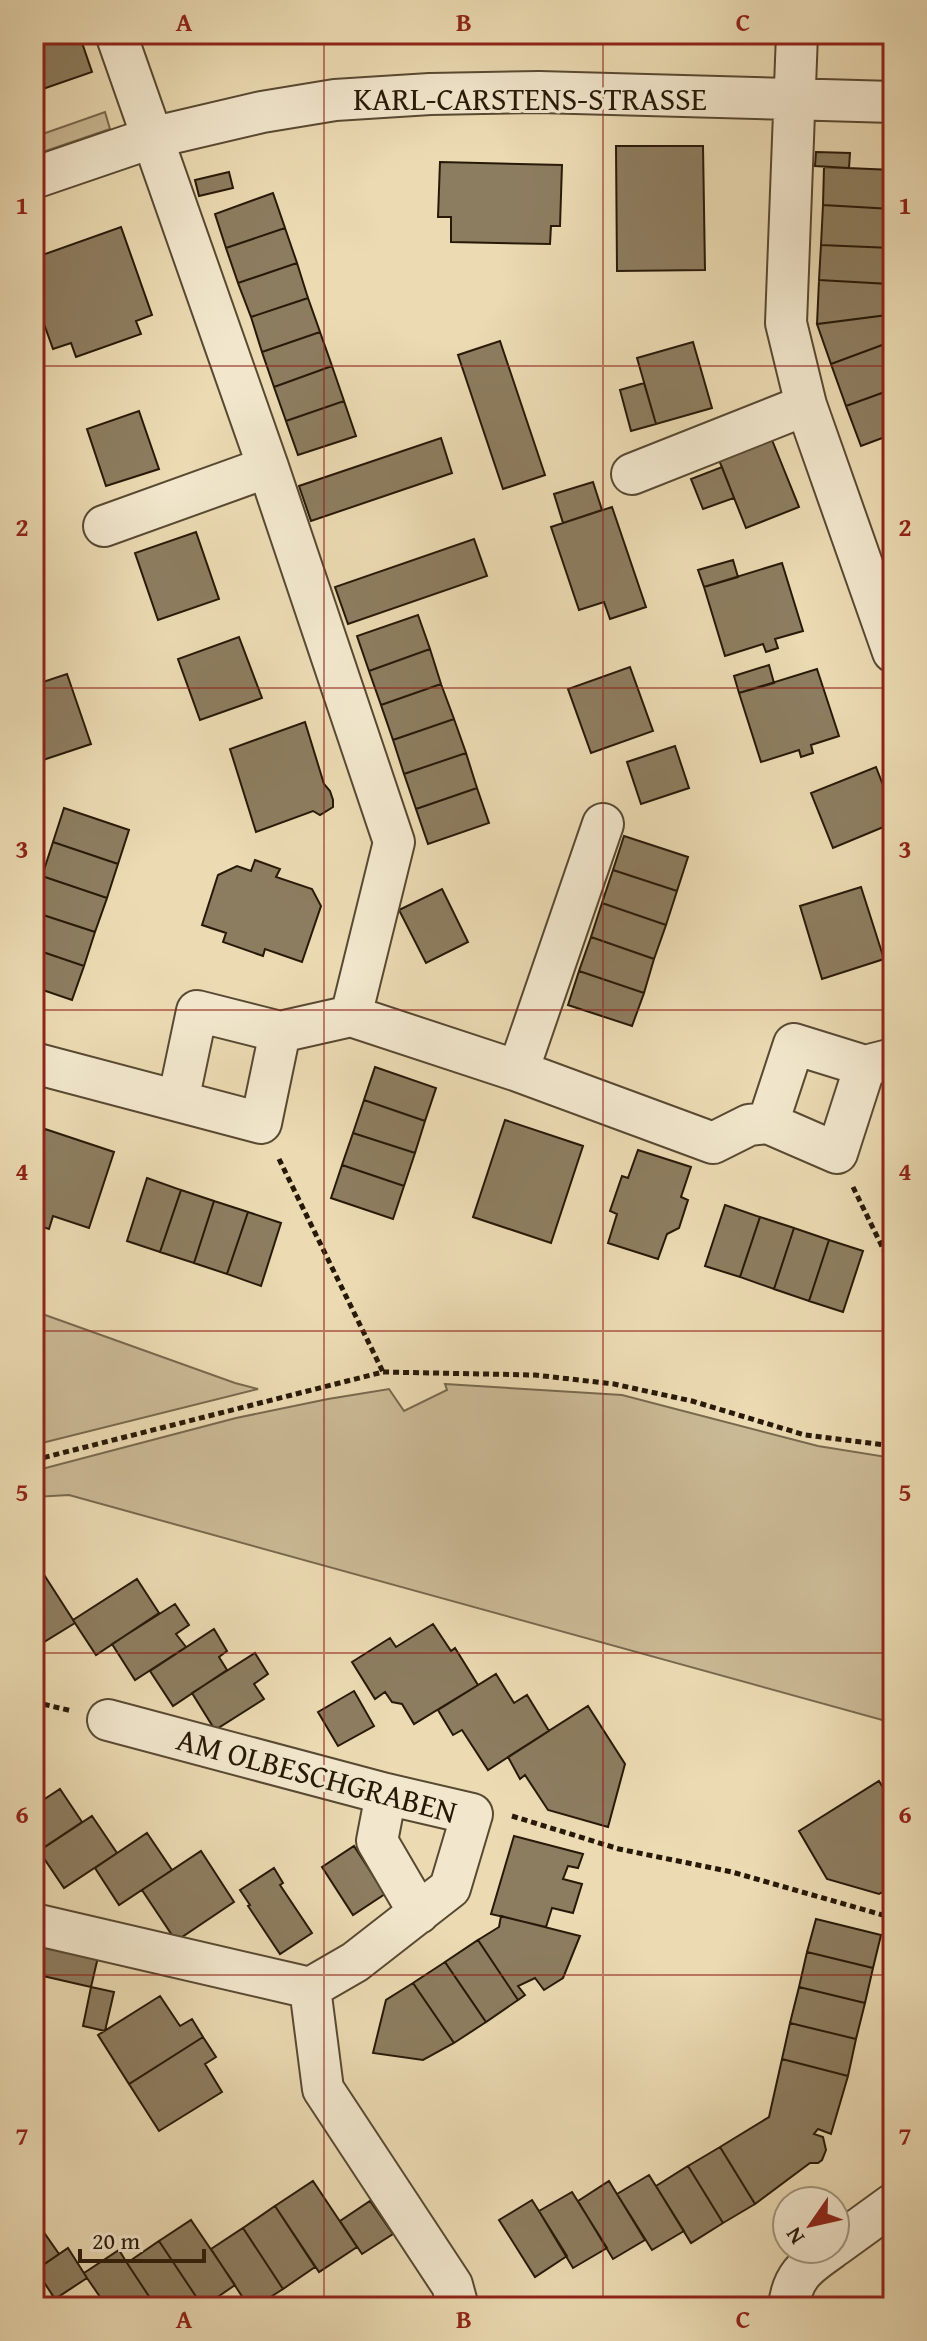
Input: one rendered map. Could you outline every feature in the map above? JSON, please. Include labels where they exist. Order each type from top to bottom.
[{"type":"street","points":[[116,34],[268,467],[394,842],[351,1016]]},
{"type":"street","points":[[797,34],[786,323],[806,405],[893,652]]},
{"type":"street","name":"KARL-CARSTENS-STRASSE","points":[[34,178],[151,138],[262,112],[335,100],[539,92],[893,102]]},
{"type":"street","points":[[632,474],[806,405]]},
{"type":"street","points":[[104,526],[268,467]]},
{"type":"street","points":[[518,1071],[603,824]]},
{"type":"street","points":[[178,1101],[197,1011],[280,1032],[351,1016],[518,1071],[713,1143],[749,1125],[768,1123],[837,1153],[879,1063],[794,1044],[768,1123]]},
{"type":"street","points":[[34,1063],[261,1123],[280,1032]]},
{"type":"street","name":"AM OLBESCHGRABEN","points":[[108,1720],[472,1814],[450,1888],[355,1962],[310,1988]]},
{"type":"street","points":[[386,1794],[377,1841],[419,1913]]},
{"type":"street","points":[[34,1924],[310,1988],[323,2089],[452,2285],[458,2307]]},
{"type":"street","points":[[851,2235],[893,2204]]},
{"type":"street","points":[[789,2307],[791,2292],[802,2270],[809,2265]]},
{"type":"path","points":[[261,1123],[383,1372]]},
{"type":"path","points":[[837,1153],[893,1269]]},
{"type":"path","points":[[34,1460],[383,1372],[535,1375],[614,1384],[692,1401],[805,1435],[893,1446]]},
{"type":"path","points":[[472,1814],[502,1812],[619,1849],[732,1872],[893,1918]]},
{"type":"shaded area","points":[[105,112],[110,129],[34,155],[34,137]]},
{"type":"shaded area","points":[[34,1311],[235,1383],[258,1389],[34,1445]]},
{"type":"shaded area","points":[[445,1384],[622,1395],[818,1446],[893,1458],[893,1723],[69,1495],[34,1497],[34,1471],[236,1418],[389,1389],[404,1411],[447,1390]]},
{"type":"building","points":[[34,34],[79,34],[92,72],[34,92]]},
{"type":"building","points":[[616,146],[703,146],[705,270],[617,271]]},
{"type":"building","points":[[816,152],[850,153],[849,168],[815,166]]},
{"type":"building","points":[[440,162],[562,165],[560,226],[551,226],[550,244],[451,242],[451,217],[438,217]]},
{"type":"building","points":[[824,167],[893,170],[892,209],[823,205]]},
{"type":"building","points":[[229,172],[233,188],[199,196],[195,180]]},
{"type":"building","points":[[273,193],[285,228],[226,248],[215,214]]},
{"type":"building","points":[[823,205],[892,209],[891,248],[821,245]]},
{"type":"building","points":[[121,227],[152,315],[136,321],[141,334],[76,357],[71,343],[53,349],[34,296],[34,258]]},
{"type":"building","points":[[285,228],[297,263],[238,283],[226,248]]},
{"type":"building","points":[[821,245],[891,248],[889,284],[819,280]]},
{"type":"building","points":[[297,263],[308,298],[251,317],[238,283]]},
{"type":"building","points":[[819,280],[889,284],[887,315],[817,324]]},
{"type":"building","points":[[308,298],[320,332],[262,352],[251,317]]},
{"type":"building","points":[[887,315],[893,341],[831,364],[817,324]]},
{"type":"building","points":[[320,332],[332,366],[274,387],[262,352]]},
{"type":"building","points":[[500,341],[545,475],[503,489],[458,355]]},
{"type":"building","points":[[893,341],[893,389],[846,406],[831,364]]},
{"type":"building","points":[[693,342],[712,408],[656,424],[637,358]]},
{"type":"building","points":[[332,366],[344,401],[286,421],[274,387]]},
{"type":"building","points":[[644,383],[656,424],[631,431],[620,390]]},
{"type":"building","points":[[893,389],[893,434],[861,446],[846,406]]},
{"type":"building","points":[[344,401],[356,436],[298,455],[286,421]]},
{"type":"building","points":[[139,411],[159,469],[106,486],[87,429]]},
{"type":"building","points":[[441,438],[452,473],[311,521],[299,486]]},
{"type":"building","points":[[772,440],[799,507],[746,528],[719,460]]},
{"type":"building","points":[[722,467],[734,498],[703,509],[691,479]]},
{"type":"building","points":[[593,482],[602,510],[563,523],[554,494]]},
{"type":"building","points":[[612,507],[646,607],[610,619],[604,602],[579,610],[551,527]]},
{"type":"building","points":[[196,532],[219,599],[158,620],[135,553]]},
{"type":"building","points":[[474,539],[487,576],[348,624],[335,587]]},
{"type":"building","points":[[733,560],[738,577],[704,587],[698,570]]},
{"type":"building","points":[[782,563],[803,631],[775,639],[778,648],[766,652],[763,644],[725,656],[704,587]]},
{"type":"building","points":[[418,615],[430,649],[369,671],[357,636]]},
{"type":"building","points":[[34,620],[43,647],[34,650]]},
{"type":"building","points":[[239,637],[262,698],[200,720],[178,659]]},
{"type":"building","points":[[430,649],[441,684],[381,705],[369,671]]},
{"type":"building","points":[[769,665],[774,683],[739,693],[734,676]]},
{"type":"building","points":[[630,667],[653,731],[591,753],[568,689]]},
{"type":"building","points":[[817,669],[839,736],[811,745],[813,753],[801,757],[799,750],[761,762],[739,693]]},
{"type":"building","points":[[67,674],[91,744],[37,762],[34,754],[34,685]]},
{"type":"building","points":[[441,684],[454,719],[393,740],[381,705]]},
{"type":"building","points":[[454,719],[466,753],[404,774],[393,740]]},
{"type":"building","points":[[305,722],[333,807],[320,815],[313,811],[256,832],[230,749]]},
{"type":"building","points":[[675,746],[689,788],[641,804],[627,762]]},
{"type":"building","points":[[466,753],[477,788],[416,809],[404,774]]},
{"type":"building","points":[[876,767],[893,811],[893,823],[833,848],[811,793]]},
{"type":"building","points":[[477,788],[489,823],[428,844],[416,809]]},
{"type":"building","points":[[64,808],[129,830],[118,864],[53,842]]},
{"type":"building","points":[[624,836],[688,857],[677,891],[613,870]]},
{"type":"building","points":[[53,842],[118,864],[107,898],[42,876]]},
{"type":"building","points":[[255,860],[280,869],[276,877],[312,889],[321,906],[302,962],[265,949],[263,956],[223,942],[226,933],[202,925],[218,875],[237,866],[251,871]]},
{"type":"building","points":[[613,870],[677,891],[666,925],[602,903]]},
{"type":"building","points":[[42,876],[107,898],[95,932],[34,912]]},
{"type":"building","points":[[861,887],[884,959],[822,979],[800,906]]},
{"type":"building","points":[[442,889],[468,942],[426,963],[399,910]]},
{"type":"building","points":[[602,903],[666,925],[654,959],[591,937]]},
{"type":"building","points":[[34,912],[95,932],[84,966],[34,949]]},
{"type":"building","points":[[591,937],[654,959],[644,993],[579,971]]},
{"type":"building","points":[[34,949],[84,966],[72,1000],[34,987]]},
{"type":"building","points":[[579,971],[644,993],[632,1026],[568,1005]]},
{"type":"building","points":[[375,1067],[436,1088],[425,1121],[364,1100]]},
{"type":"building","points":[[364,1100],[425,1121],[415,1153],[353,1133]]},
{"type":"building","points":[[505,1120],[583,1146],[551,1243],[473,1217]]},
{"type":"building","points":[[45,1129],[114,1152],[89,1228],[53,1216],[49,1229],[34,1224],[34,1163]]},
{"type":"building","points":[[353,1133],[415,1153],[404,1186],[342,1165]]},
{"type":"building","points":[[638,1150],[691,1167],[681,1197],[688,1200],[679,1228],[667,1234],[658,1259],[608,1243],[617,1214],[610,1211],[622,1176],[628,1178]]},
{"type":"building","points":[[342,1165],[404,1186],[393,1219],[331,1198]]},
{"type":"building","points":[[147,1178],[181,1190],[160,1252],[127,1241]]},
{"type":"building","points":[[181,1190],[214,1201],[194,1263],[160,1252]]},
{"type":"building","points":[[214,1201],[248,1212],[227,1274],[194,1263]]},
{"type":"building","points":[[725,1205],[760,1217],[740,1277],[705,1266]]},
{"type":"building","points":[[248,1212],[281,1223],[261,1286],[227,1274]]},
{"type":"building","points":[[760,1217],[794,1228],[774,1289],[740,1277]]},
{"type":"building","points":[[794,1228],[829,1240],[809,1301],[774,1289]]},
{"type":"building","points":[[829,1240],[863,1251],[843,1312],[809,1301]]},
{"type":"building","points":[[41,1570],[75,1623],[41,1644],[34,1665],[34,1574]]},
{"type":"building","points":[[137,1579],[159,1613],[96,1655],[73,1620]]},
{"type":"building","points":[[175,1604],[189,1625],[176,1634],[186,1647],[135,1680],[112,1644]]},
{"type":"building","points":[[433,1624],[451,1651],[455,1648],[478,1685],[414,1724],[402,1704],[392,1702],[385,1692],[375,1699],[352,1662],[390,1638],[396,1647]]},
{"type":"building","points":[[214,1629],[227,1651],[219,1657],[227,1670],[173,1706],[150,1671]]},
{"type":"building","points":[[255,1653],[268,1674],[254,1684],[264,1699],[215,1730],[192,1693]]},
{"type":"building","points":[[496,1674],[514,1703],[527,1695],[549,1731],[488,1770],[462,1730],[453,1735],[438,1710]]},
{"type":"building","points":[[354,1691],[374,1726],[338,1746],[318,1712]]},
{"type":"building","points":[[588,1706],[625,1764],[608,1827],[548,1810],[525,1775],[520,1779],[508,1757]]},
{"type":"building","points":[[879,1781],[893,1804],[893,1886],[879,1894],[827,1879],[799,1831]]},
{"type":"building","points":[[34,1785],[44,1799],[34,1806]]},
{"type":"building","points":[[60,1789],[82,1822],[34,1854],[34,1806]]},
{"type":"building","points":[[92,1816],[117,1853],[64,1888],[39,1851]]},
{"type":"building","points":[[147,1833],[172,1870],[119,1905],[95,1868]]},
{"type":"building","points":[[514,1836],[583,1854],[578,1868],[568,1866],[563,1879],[582,1884],[573,1913],[552,1908],[546,1927],[491,1914]]},
{"type":"building","points":[[354,1846],[385,1894],[353,1915],[322,1867]]},
{"type":"building","points":[[201,1851],[234,1902],[176,1941],[142,1890]]},
{"type":"building","points":[[274,1868],[283,1883],[280,1885],[312,1933],[280,1954],[240,1890]]},
{"type":"building","points":[[501,1916],[580,1936],[563,1978],[544,1990],[535,1978],[518,1986],[525,1995],[518,2000],[478,1940],[499,1927]]},
{"type":"building","points":[[816,1919],[881,1935],[873,1968],[807,1952]]},
{"type":"building","points":[[478,1940],[518,2000],[486,2022],[445,1962]]},
{"type":"building","points":[[38,1944],[98,1957],[91,1987],[34,1974]]},
{"type":"building","points":[[807,1952],[873,1968],[865,2003],[799,1987]]},
{"type":"building","points":[[445,1962],[486,2022],[454,2043],[413,1983]]},
{"type":"building","points":[[413,1983],[454,2043],[423,2060],[373,2053],[386,2000]]},
{"type":"building","points":[[91,1987],[114,1992],[105,2031],[83,2026]]},
{"type":"building","points":[[799,1987],[865,2003],[856,2039],[790,2023]]},
{"type":"building","points":[[160,1996],[180,2026],[192,2019],[203,2037],[129,2084],[98,2035]]},
{"type":"building","points":[[790,2023],[856,2039],[848,2076],[782,2059]]},
{"type":"building","points":[[203,2037],[216,2057],[205,2064],[222,2092],[159,2131],[129,2084]]},
{"type":"building","points":[[782,2059],[848,2076],[831,2134],[818,2129],[814,2134],[823,2137],[826,2150],[822,2160],[810,2163],[780,2185],[771,2185],[771,2192],[755,2204],[720,2147],[769,2117]]},
{"type":"building","points":[[720,2147],[755,2204],[723,2223],[688,2166]]},
{"type":"building","points":[[688,2166],[723,2223],[691,2243],[656,2186]]},
{"type":"building","points":[[649,2175],[684,2231],[652,2250],[617,2194]]},
{"type":"building","points":[[313,2181],[357,2247],[319,2272],[275,2206]]},
{"type":"building","points":[[609,2181],[645,2240],[613,2259],[578,2201]]},
{"type":"building","points":[[572,2192],[607,2248],[573,2268],[539,2211]]},
{"type":"building","points":[[532,2200],[567,2256],[535,2277],[499,2220]]},
{"type":"building","points":[[34,2201],[44,2216],[34,2223]]},
{"type":"building","points":[[370,2201],[393,2234],[362,2254],[340,2221]]},
{"type":"building","points":[[275,2206],[315,2267],[283,2289],[243,2228]]},
{"type":"building","points":[[191,2220],[235,2285],[203,2307],[159,2241]]},
{"type":"building","points":[[36,2221],[59,2254],[34,2271],[34,2223]]},
{"type":"building","points":[[243,2228],[283,2289],[255,2307],[249,2307],[211,2249]]},
{"type":"building","points":[[159,2241],[203,2307],[156,2307],[127,2263]]},
{"type":"building","points":[[68,2248],[87,2278],[55,2299],[36,2270]]},
{"type":"building","points":[[119,2250],[156,2307],[107,2307],[87,2278],[84,2273]]}]
